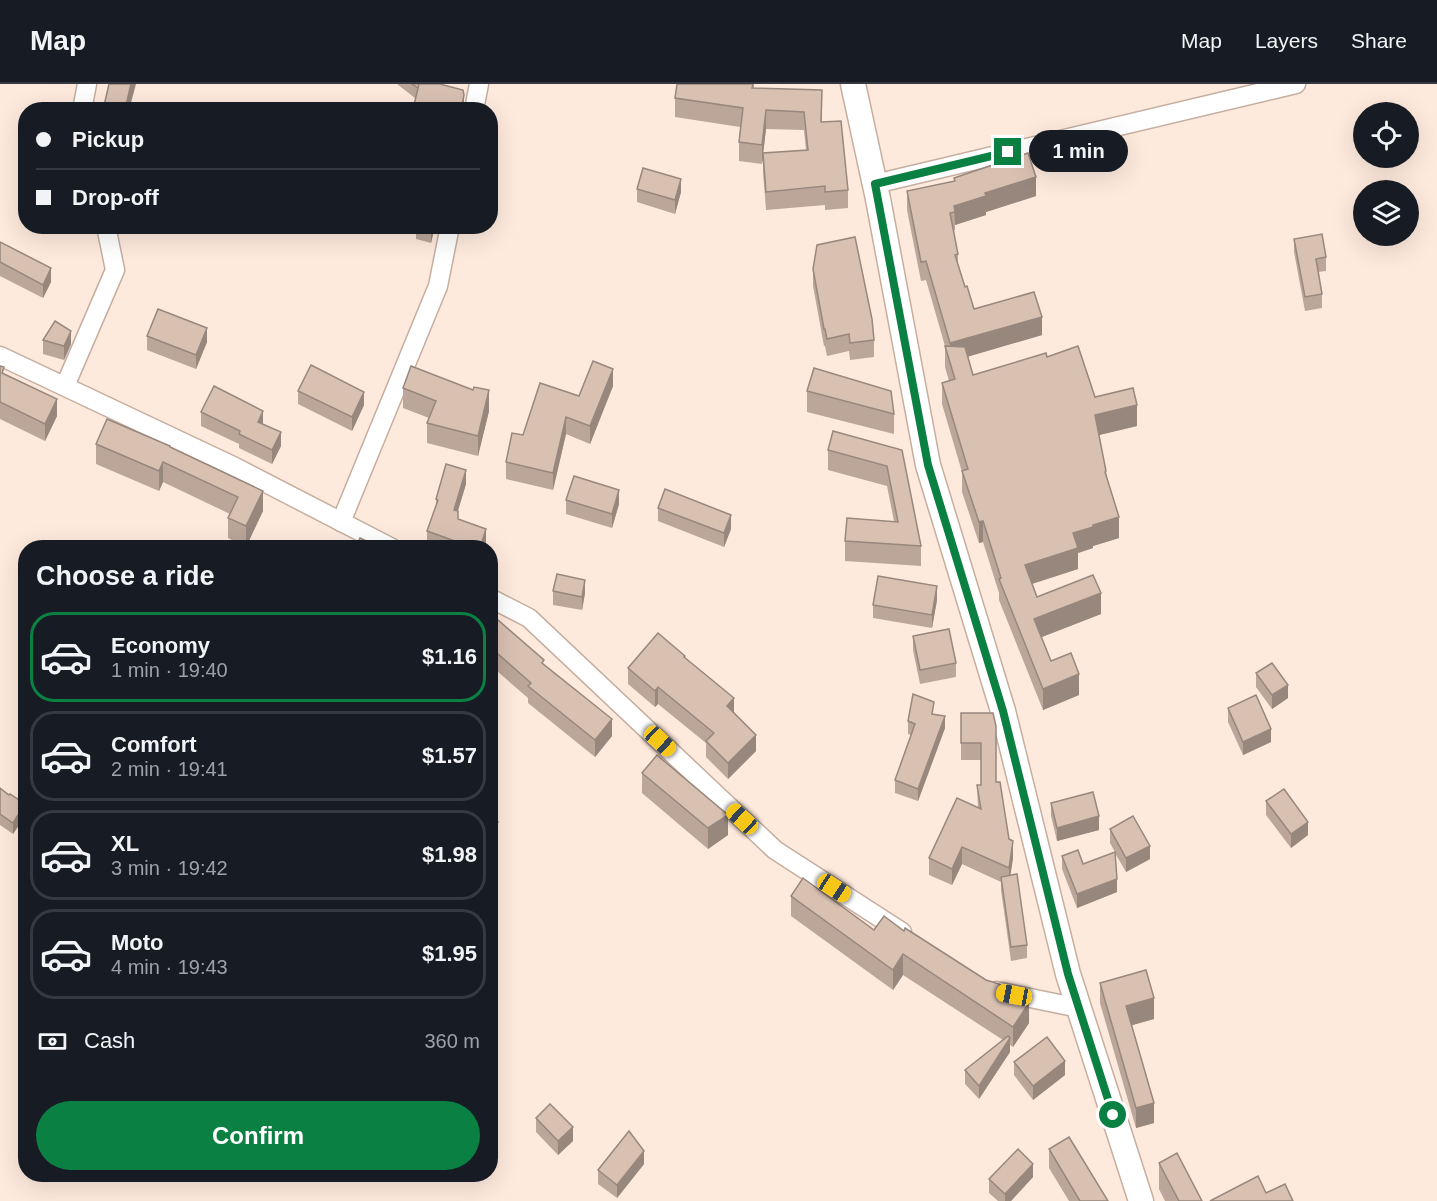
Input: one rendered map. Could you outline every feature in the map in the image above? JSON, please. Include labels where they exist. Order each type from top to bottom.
[{"type":"street","points":[[84,102],[87,84]]},
{"type":"street","points":[[476,102],[479,84]]},
{"type":"street","points":[[853,84],[875,184],[928,465],[1003,711],[1068,974],[1141,1201]]},
{"type":"street","points":[[875,184],[1296,84]]},
{"type":"street","points":[[65,386],[115,270],[108,234]]},
{"type":"street","points":[[341,522],[438,286],[448,234]]},
{"type":"street","points":[[0,356],[235,467],[376,540]]},
{"type":"street","points":[[498,602],[529,618],[775,850],[913,939]]},
{"type":"street","points":[[982,984],[992,991],[1078,1008]]},
{"type":"building","points":[[109,84],[131,84],[127,102],[105,102]]},
{"type":"building","points":[[419,84],[440,84],[463,90],[464,95],[463,102],[415,102]]},
{"type":"building","points":[[677,84],[753,84],[752,88],[822,90],[821,122],[841,121],[848,190],[825,192],[825,186],[766,192],[763,153],[808,150],[804,112],[766,110],[762,145],[739,142],[743,108],[675,98]]},
{"type":"building","points":[[1028,153],[1036,177],[985,193],[986,196],[954,206],[955,212],[950,213],[958,254],[955,255],[974,309],[1034,292],[1042,317],[950,343],[926,261],[921,262],[907,191],[955,181],[954,178]]},
{"type":"building","points":[[643,168],[681,179],[675,200],[637,189]]},
{"type":"building","points":[[1322,234],[1326,257],[1316,259],[1322,294],[1305,297],[1294,239]]},
{"type":"building","points":[[855,237],[872,319],[874,340],[850,343],[849,334],[827,339],[813,269],[817,245]]},
{"type":"building","points":[[0,242],[51,268],[43,285],[0,262]]},
{"type":"building","points":[[158,309],[207,328],[196,355],[147,336]]},
{"type":"building","points":[[55,321],[71,331],[64,346],[43,340]]},
{"type":"building","points":[[945,346],[965,347],[973,375],[1046,353],[1047,357],[1078,346],[1095,397],[1133,388],[1137,405],[1095,415],[1105,472],[1119,517],[1073,533],[1078,548],[1025,565],[1037,597],[1093,575],[1101,593],[1034,619],[1051,661],[1071,653],[1079,674],[1043,689],[999,579],[1001,578],[983,521],[979,522],[962,471],[968,469],[942,383],[955,379]]},
{"type":"building","points":[[593,361],[613,369],[590,426],[566,417],[553,473],[506,462],[512,433],[523,435],[540,383],[579,396]]},
{"type":"building","points":[[311,365],[364,392],[352,417],[298,391]]},
{"type":"building","points":[[0,366],[4,367],[2,373],[57,399],[45,424],[0,402]]},
{"type":"building","points":[[411,366],[473,390],[474,387],[489,390],[478,436],[427,423],[436,401],[403,388]]},
{"type":"building","points":[[814,368],[891,391],[894,414],[807,391]]},
{"type":"building","points":[[214,386],[263,411],[258,422],[281,432],[272,450],[201,412]]},
{"type":"building","points":[[107,419],[170,446],[263,491],[246,526],[228,518],[238,497],[163,462],[159,471],[96,444]]},
{"type":"building","points":[[833,431],[902,450],[921,546],[845,541],[847,518],[898,522],[887,466],[828,450]]},
{"type":"building","points":[[446,464],[466,470],[454,510],[458,511],[458,519],[486,529],[483,540],[452,540],[427,531],[438,500],[436,499]]},
{"type":"building","points":[[574,476],[619,490],[612,514],[566,500]]},
{"type":"building","points":[[665,489],[731,515],[724,533],[658,508]]},
{"type":"building","points":[[557,574],[585,580],[582,597],[553,591]]},
{"type":"building","points":[[878,576],[937,586],[932,615],[873,605]]},
{"type":"building","points":[[498,620],[544,660],[542,663],[612,719],[595,740],[528,686],[531,683],[498,654]]},
{"type":"building","points":[[949,629],[956,663],[920,670],[913,636]]},
{"type":"building","points":[[658,633],[734,698],[727,706],[756,735],[728,763],[706,741],[714,733],[658,687],[655,691],[628,668]]},
{"type":"building","points":[[1272,663],[1288,685],[1272,695],[1256,673]]},
{"type":"building","points":[[913,694],[934,702],[932,714],[945,716],[918,789],[895,780],[915,724],[908,721]]},
{"type":"building","points":[[1256,695],[1271,729],[1243,742],[1228,708]]},
{"type":"building","points":[[961,713],[993,713],[996,726],[996,782],[1000,782],[1009,839],[1013,841],[1009,868],[962,847],[952,869],[929,858],[957,798],[981,809],[977,785],[981,785],[981,743],[961,743]]},
{"type":"building","points":[[657,755],[728,815],[708,828],[642,773]]},
{"type":"building","points":[[0,788],[18,799],[18,815],[13,823],[0,814]]},
{"type":"building","points":[[1284,789],[1308,822],[1291,834],[1266,801]]},
{"type":"building","points":[[1093,792],[1099,816],[1057,828],[1051,803]]},
{"type":"building","points":[[1133,816],[1150,846],[1126,858],[1110,829]]},
{"type":"building","points":[[1078,850],[1083,864],[1115,852],[1117,879],[1077,894],[1062,856]]},
{"type":"building","points":[[1017,874],[1027,945],[1011,947],[1001,877]]},
{"type":"building","points":[[803,878],[874,930],[884,916],[904,931],[905,928],[986,980],[999,984],[1029,1003],[1013,1027],[903,954],[893,970],[791,896]]},
{"type":"building","points":[[1146,970],[1154,998],[1126,1006],[1154,1103],[1136,1108],[1100,983]]},
{"type":"building","points":[[1008,1036],[1010,1038],[979,1086],[965,1070]]},
{"type":"building","points":[[1047,1037],[1065,1061],[1033,1086],[1014,1062]]},
{"type":"building","points":[[550,1104],[573,1127],[558,1141],[536,1118]]},
{"type":"building","points":[[629,1131],[644,1151],[617,1185],[598,1170]]},
{"type":"building","points":[[1069,1137],[1108,1201],[1080,1201],[1049,1149]]},
{"type":"building","points":[[1018,1149],[1033,1164],[1005,1194],[989,1179]]},
{"type":"building","points":[[1177,1153],[1202,1201],[1179,1201],[1159,1163]]},
{"type":"building","points":[[1258,1176],[1266,1193],[1285,1184],[1293,1201],[1210,1201]]},
{"type":"route","points":[[1008,152],[875,184],[928,465],[1003,711],[1068,974],[1113,1115]]}]
